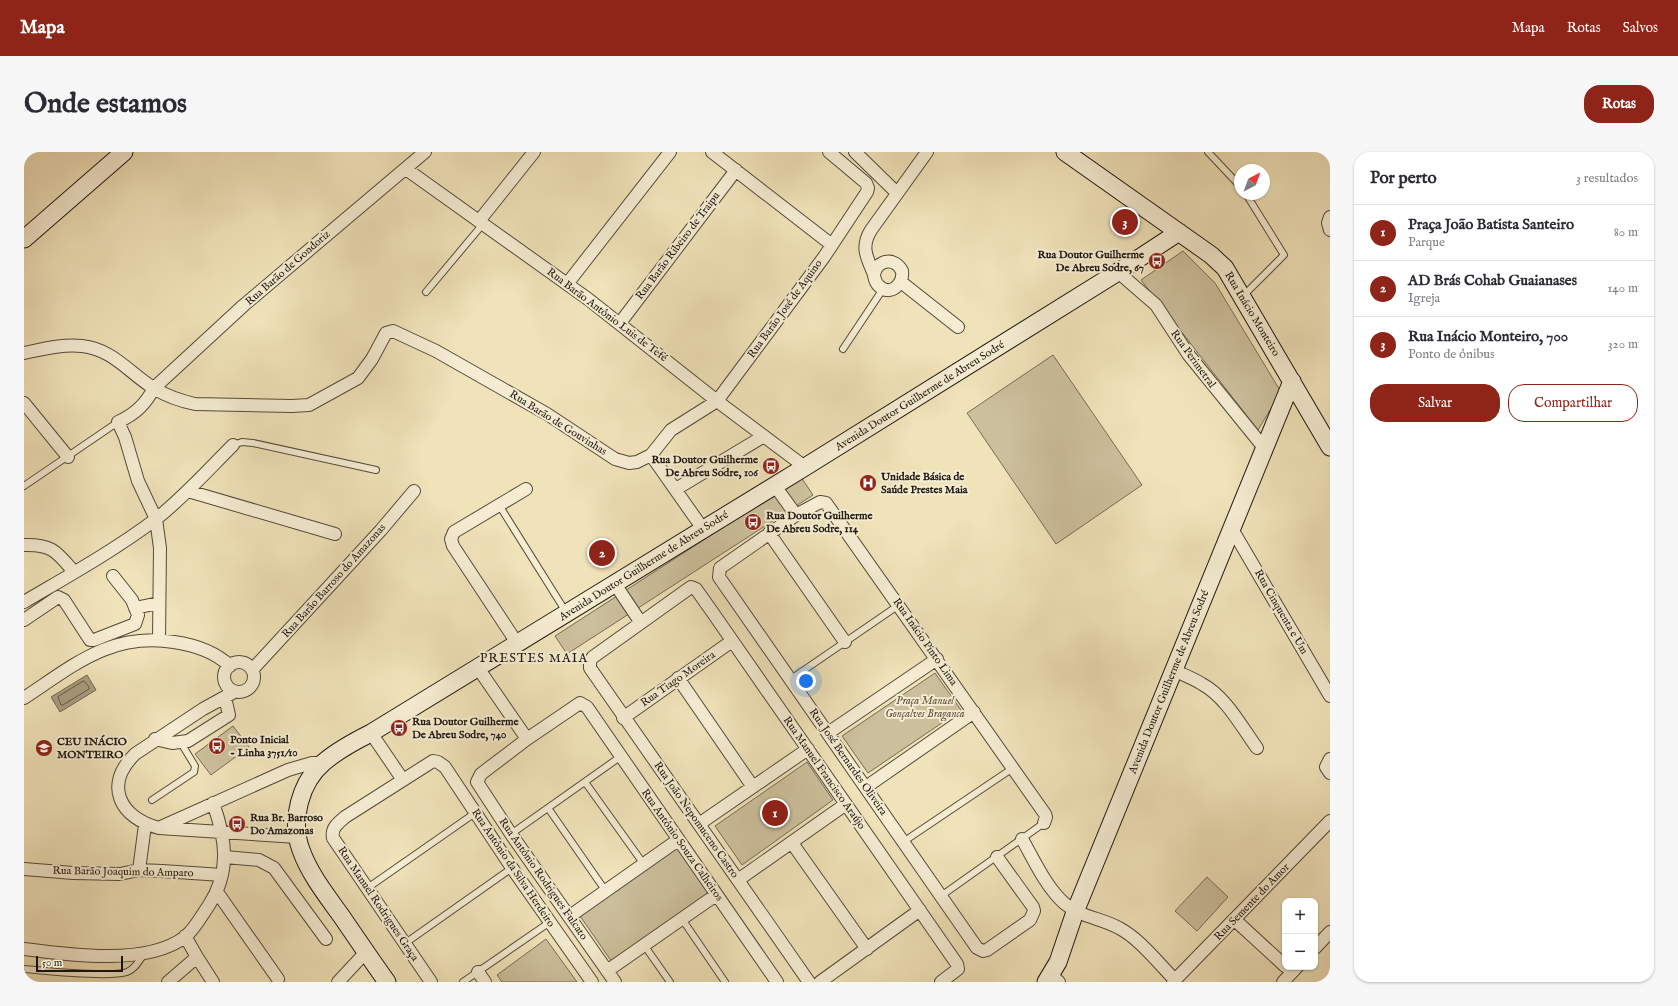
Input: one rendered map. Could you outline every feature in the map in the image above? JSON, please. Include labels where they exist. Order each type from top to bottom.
[{"type":"street","points":[[24,239],[124,152]]},
{"type":"street","name":"Rua Barão de Gondoriz","points":[[118,422],[138,411],[148,399],[154,388],[244,305],[425,152]]},
{"type":"street","points":[[481,223],[534,152]]},
{"type":"street","points":[[567,284],[670,152]]},
{"type":"street","points":[[712,152],[832,245]]},
{"type":"street","name":"Rua Barão José de Aquino","points":[[651,455],[671,430],[717,401],[832,245],[868,188],[866,183],[829,152]]},
{"type":"street","points":[[855,152],[897,193]]},
{"type":"street","points":[[874,274],[880,264],[887,261],[895,262],[902,271],[901,282],[893,289],[883,289],[877,284],[867,259],[865,242],[871,230],[927,152]]},
{"type":"street","name":"Rua Inácio Monteiro","points":[[1065,152],[1220,262],[1243,296],[1330,448]]},
{"type":"street","name":"Rua Barão Antônio Luis de Tefé","points":[[406,169],[620,323],[717,401],[805,467]]},
{"type":"street","name":"Rua Barão Ribeiro de Traipu","points":[[620,323],[736,170]]},
{"type":"street","points":[[1330,217],[1328,223],[1330,230]]},
{"type":"street","name":"Avenida Doutor Guilherme de Abreu Sodré","points":[[387,982],[319,886],[304,856],[297,837],[298,807],[304,790],[323,763],[335,753],[371,733],[775,486],[1118,272],[1179,232]]},
{"type":"street","name":"Rua Perimetral","points":[[1118,272],[1156,305],[1188,354],[1265,449]]},
{"type":"street","points":[[901,282],[958,327]]},
{"type":"street","name":"Rua Barão de Gouvinhas","points":[[154,388],[182,402],[195,404],[292,406],[309,404],[358,378],[372,359],[386,333],[393,331],[436,351],[547,414],[622,462],[637,462],[651,455]]},
{"type":"street","points":[[24,353],[66,345],[99,349],[121,362],[154,388]]},
{"type":"street","name":"Avenida Doutor Guilherme de Abreu Sodré","points":[[1052,980],[1075,912],[1292,381]]},
{"type":"street","points":[[24,403],[68,457]]},
{"type":"street","points":[[118,422],[125,437],[138,481],[156,519],[160,548],[159,639]]},
{"type":"street","points":[[676,489],[764,436]]},
{"type":"street","points":[[24,602],[74,572],[156,519],[188,491],[233,445]]},
{"type":"street","points":[[651,455],[703,529]]},
{"type":"street","points":[[775,486],[796,515],[769,533],[845,642]]},
{"type":"street","points":[[517,644],[454,546],[451,538],[454,532],[526,489]]},
{"type":"street","points":[[188,491],[335,534]]},
{"type":"street","name":"Rua Barão Barroso do Amazonas","points":[[252,670],[381,530],[414,491]]},
{"type":"street","name":"Rua Inácio Pinto Lima","points":[[796,515],[820,502],[826,502],[1045,814],[1046,817],[1044,823]]},
{"type":"street","name":"Rua Cinquenta e Um","points":[[1232,529],[1330,696]]},
{"type":"street","name":"Rua José Bernardes Oliveira","points":[[769,533],[720,568],[719,577],[977,948],[983,951],[987,950],[1030,920],[1034,911],[1033,907],[997,857]]},
{"type":"street","points":[[24,545],[43,545],[54,550],[74,572]]},
{"type":"street","points":[[24,620],[58,597],[61,598],[90,640],[94,640],[135,624],[138,615],[132,600],[113,576]]},
{"type":"street","points":[[615,584],[641,623]]},
{"type":"street","name":"Rua Manuel Francisco Araújo","points":[[641,623],[688,589],[696,589],[957,964],[958,969],[941,982]]},
{"type":"street","points":[[135,608],[159,603]]},
{"type":"street","name":"Rua João Nepomuceno Castro","points":[[641,623],[592,657],[590,661],[590,668],[623,718],[809,982]]},
{"type":"street","points":[[24,698],[84,659],[105,648],[131,641],[159,639],[197,647],[210,652],[230,666]]},
{"type":"street","name":"Rua Tiago Moreira","points":[[623,718],[732,641]]},
{"type":"street","points":[[828,733],[937,659]]},
{"type":"street","points":[[155,739],[181,743],[188,741],[229,716],[229,694],[224,680],[224,673],[230,666],[241,663],[245,664],[252,670],[254,679],[250,687],[242,692],[229,694],[155,739],[128,760],[118,778],[118,790],[126,809],[132,816],[145,825],[159,828],[297,837]]},
{"type":"street","points":[[478,668],[527,739]]},
{"type":"street","points":[[1174,670],[1203,684],[1223,700],[1257,748]]},
{"type":"street","points":[[678,678],[752,787]]},
{"type":"street","name":"Rua Antônio Souza Calheiros","points":[[527,739],[576,704],[583,703],[773,980]]},
{"type":"street","points":[[866,788],[974,712]]},
{"type":"street","points":[[371,733],[403,780]]},
{"type":"street","name":"Rua Antônio Rodrigues Fulcato","points":[[527,739],[481,774],[477,782],[511,834],[615,982]]},
{"type":"street","points":[[699,824],[808,749]]},
{"type":"street","points":[[1330,759],[1326,767],[1330,773]]},
{"type":"street","name":"Rua Antônio da Silva Herdeiro","points":[[403,780],[430,762],[438,762],[445,767],[512,868],[592,982]]},
{"type":"street","points":[[159,828],[288,770],[312,763],[323,763]]},
{"type":"street","name":"Rua Manuel Rodrigues Graça","points":[[403,780],[336,824],[332,833],[333,838],[366,889],[431,982]]},
{"type":"street","points":[[24,949],[94,955],[123,955],[144,952],[174,943],[185,936],[217,892],[222,876],[225,857],[222,831],[213,803]]},
{"type":"street","points":[[738,880],[846,804]]},
{"type":"street","name":"Rua Semente do Amor","points":[[1174,981],[1330,821]]},
{"type":"street","points":[[139,870],[145,825]]},
{"type":"street","points":[[1022,839],[1056,895],[1075,912],[1123,930],[1134,939],[1174,981]]},
{"type":"street","points":[[570,916],[643,863],[678,840]]},
{"type":"street","points":[[792,843],[867,949]]},
{"type":"street","points":[[225,857],[259,860],[274,868],[326,939]]},
{"type":"street","name":"Rua Barão Joaquim do Amparo","points":[[24,869],[120,874],[139,870],[222,876]]},
{"type":"street","points":[[217,892],[278,979]]},
{"type":"street","points":[[608,971],[716,895]]},
{"type":"street","points":[[820,982],[920,910]]},
{"type":"street","points":[[1235,920],[1282,961]]},
{"type":"street","points":[[1318,945],[1330,932]]},
{"type":"street","points":[[185,936],[213,982]]},
{"type":"street","points":[[338,982],[366,952]]},
{"type":"street","points":[[168,982],[197,957]]},
{"type":"street","points":[[1283,982],[1289,970]]},
{"type":"street","points":[[478,972],[485,982]]},
{"type":"lane","points":[[1208,152],[1234,180]]},
{"type":"lane","points":[[1243,296],[1284,256],[1250,200]]},
{"type":"lane","points":[[426,292],[481,223]]},
{"type":"lane","points":[[843,349],[883,289]]},
{"type":"lane","points":[[24,486],[118,422]]},
{"type":"lane","points":[[233,445],[242,442],[253,443],[376,470]]},
{"type":"lane","points":[[499,505],[566,613]]},
{"type":"lane","points":[[791,679],[899,605]]},
{"type":"lane","points":[[152,800],[194,772],[195,766],[181,743]]},
{"type":"lane","points":[[511,834],[620,757]]},
{"type":"lane","points":[[903,842],[1013,768]]},
{"type":"lane","points":[[585,782],[643,863]]},
{"type":"lane","points":[[548,808],[605,890]]},
{"type":"lane","points":[[366,889],[475,813]]},
{"type":"lane","points":[[941,896],[1044,823]]},
{"type":"lane","points":[[404,944],[512,868]]},
{"type":"lane","points":[[682,919],[725,982]]},
{"type":"lane","points":[[463,982],[550,922]]},
{"type":"lane","points":[[644,945],[670,982]]},
{"type":"lane","points":[[24,969],[100,974],[126,972],[136,965],[144,952]]},
{"type":"green space","points":[[1183,251],[1215,283],[1281,392],[1258,430],[1141,280]]},
{"type":"green space","points":[[1053,355],[1142,485],[1056,544],[967,413]]},
{"type":"green space","points":[[801,477],[813,495],[567,654],[555,636]]},
{"type":"green space","name":"Praça Manuel Gonçalves Braganca","points":[[935,673],[961,710],[868,773],[842,736]]},
{"type":"green space","points":[[233,726],[249,747],[211,775],[195,754]]},
{"type":"green space","points":[[807,762],[833,800],[742,865],[715,826]]},
{"type":"green space","points":[[677,847],[710,893],[612,962],[580,916]]},
{"type":"green space","points":[[1207,877],[1228,897],[1197,931],[1175,911]]},
{"type":"green space","points":[[546,939],[577,982],[502,982],[497,975]]},
{"type":"water","points":[[87,675],[96,690],[60,712],[51,697]]},
{"type":"place","name":"Rua Inácio Monteiro, 700","points":[[1125,222]]},
{"type":"place","name":"Rua Doutor Guilherme De Abreu Sodre, 67","points":[[1157,261]]},
{"type":"place","name":"Rua Doutor Guilherme De Abreu Sodre, 106","points":[[771,466]]},
{"type":"place","name":"Unidade Básica de Saúde Prestes Maia","points":[[868,483]]},
{"type":"place","name":"Rua Doutor Guilherme De Abreu Sodre, 114","points":[[753,522]]},
{"type":"place","name":"AD Brás Cohab Guaianases","points":[[602,553]]},
{"type":"place","name":"Rua Doutor Guilherme De Abreu Sodre, 740","points":[[399,728]]},
{"type":"place","name":"Ponto Inicial - Linha 3751/10","points":[[217,746]]},
{"type":"place","name":"CEU INÁCIO MONTEIRO","points":[[44,748]]},
{"type":"place","name":"Praça João Batista Santeiro","points":[[775,813]]},
{"type":"place","name":"Rua Br. Barroso Do Amazonas","points":[[237,824]]},
{"type":"district","name":"PRESTES MAIA","points":[[534,658]]}]
